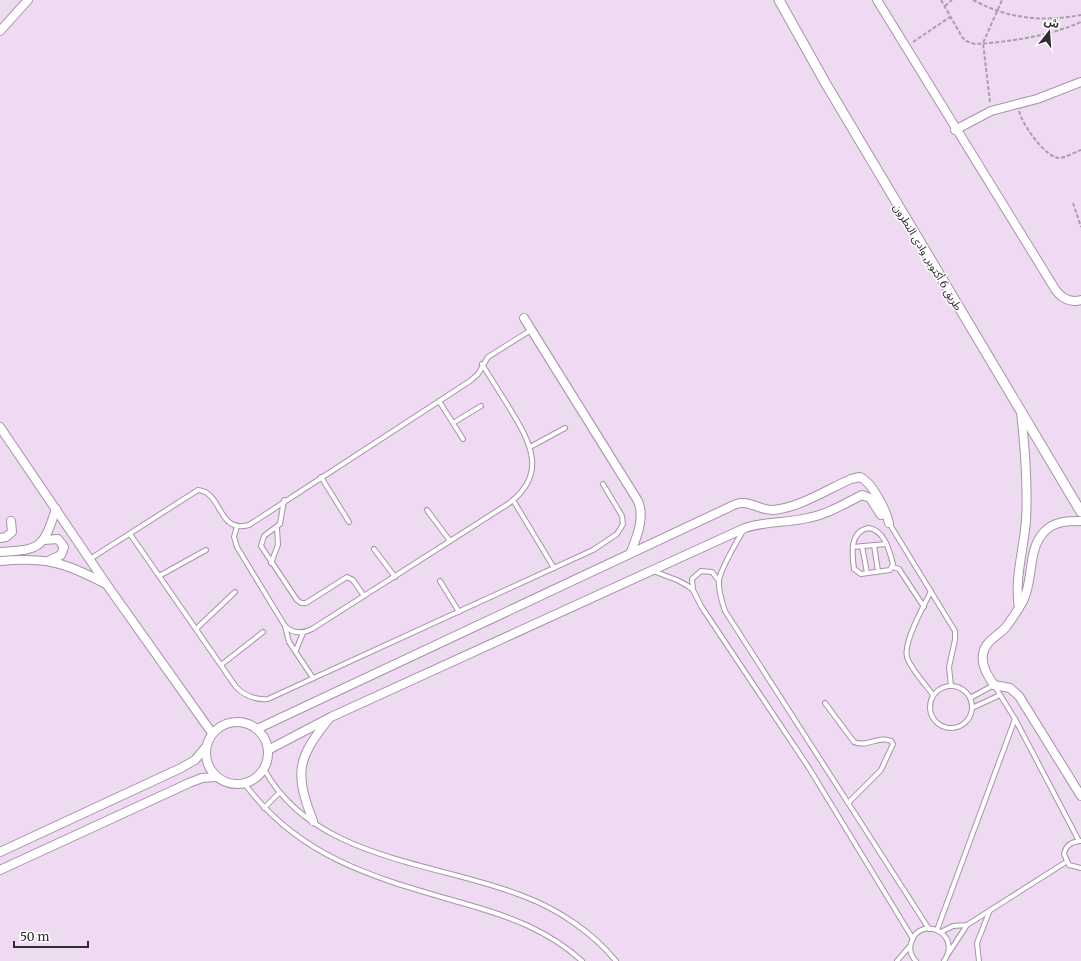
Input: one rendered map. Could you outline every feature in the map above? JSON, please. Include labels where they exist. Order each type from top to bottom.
[{"type":"street","points":[[0,31],[28,0]]},
{"type":"street","name":"طريق 6 أكتوبر, وادى النطرون","points":[[779,0],[826,84],[1081,512]]},
{"type":"street","points":[[877,0],[955,130],[1055,289],[1065,299],[1071,301],[1081,300]]},
{"type":"street","points":[[955,130],[978,116],[991,111],[1018,105],[1081,82]]},
{"type":"street","points":[[524,318],[638,501],[641,512],[640,520],[631,552]]},
{"type":"street","points":[[1019,608],[1017,594],[1026,521],[1027,489],[1021,412]]},
{"type":"street","points":[[0,427],[107,585],[212,733]]},
{"type":"street","points":[[257,729],[736,504],[745,502],[770,510],[788,507],[851,479],[860,478],[864,479],[869,484],[886,513],[889,523]]},
{"type":"street","points":[[862,496],[864,479]]},
{"type":"street","points":[[268,750],[331,717],[745,528],[764,523],[818,516],[862,496],[870,498],[889,523]]},
{"type":"street","points":[[761,508],[764,523]]},
{"type":"street","points":[[44,540],[56,509]]},
{"type":"street","points":[[0,538],[6,537],[12,532],[11,521]]},
{"type":"street","points":[[1081,521],[1062,522],[1053,525],[1039,538],[1035,547],[1028,588],[1019,608],[1010,622],[991,640],[984,649],[982,661],[994,685],[1010,688],[1018,696],[1081,796]]},
{"type":"street","points":[[0,552],[30,550],[44,540],[58,539],[64,547],[61,555],[49,560]]},
{"type":"street","points":[[0,561],[28,559],[49,560],[73,567],[107,585]]},
{"type":"street","points":[[313,821],[302,792],[302,764],[308,746],[331,717]]},
{"type":"street","points":[[0,852],[195,760],[205,748],[212,733],[222,725],[233,721],[250,724],[257,729],[266,740],[268,760],[264,769],[255,778],[244,783],[226,782],[216,776],[207,764],[205,748]]},
{"type":"street","points":[[0,870],[189,783],[202,778],[216,776]]},
{"type":"lane","points":[[90,559],[198,490],[203,490],[211,495],[226,520],[237,526],[249,525],[284,500],[470,382],[478,374],[482,364],[488,357],[531,330]]},
{"type":"lane","points":[[296,650],[304,633],[513,500],[526,485],[532,460],[530,447],[523,431],[482,364]]},
{"type":"lane","points":[[439,401],[463,439]]},
{"type":"lane","points":[[453,423],[481,406]]},
{"type":"lane","points":[[530,447],[565,428]]},
{"type":"lane","points":[[321,477],[349,522]]},
{"type":"lane","points":[[130,534],[196,630],[240,690],[254,698],[268,699],[593,550],[617,534],[622,528],[622,516],[603,484]]},
{"type":"lane","points":[[271,563],[278,546],[277,528],[281,521],[284,500]]},
{"type":"lane","points":[[513,500],[554,568]]},
{"type":"lane","points":[[427,510],[450,541]]},
{"type":"lane","points":[[889,523],[955,631],[955,640],[949,667],[951,686]]},
{"type":"lane","points":[[237,526],[234,537],[237,547],[285,626],[289,642],[296,650],[313,678]]},
{"type":"lane","points":[[277,528],[267,533],[261,543],[262,550],[297,600],[301,603],[308,602],[347,578],[353,580],[364,596]]},
{"type":"lane","points":[[745,528],[731,552],[719,580],[721,598],[726,611],[929,929]]},
{"type":"lane","points":[[869,528],[881,534],[886,544],[893,567],[890,570],[861,574],[854,569],[853,547],[857,533],[869,528]]},
{"type":"lane","points":[[853,547],[886,544]]},
{"type":"lane","points":[[874,545],[878,571]]},
{"type":"lane","points":[[862,546],[867,573]]},
{"type":"lane","points":[[374,549],[394,576]]},
{"type":"lane","points":[[159,576],[206,550]]},
{"type":"lane","points":[[893,567],[899,569],[924,607]]},
{"type":"lane","points":[[653,570],[677,580],[693,590]]},
{"type":"lane","points":[[719,580],[712,572],[701,571],[692,579],[693,590],[701,606],[809,768],[913,939]]},
{"type":"lane","points":[[440,581],[459,612]]},
{"type":"lane","points":[[931,591],[910,638],[906,653],[909,662],[934,695]]},
{"type":"lane","points":[[196,630],[235,592]]},
{"type":"lane","points":[[285,626],[293,632],[304,633]]},
{"type":"lane","points":[[221,665],[263,632]]},
{"type":"lane","points":[[970,698],[994,685],[1000,694],[1015,719],[1080,841],[1067,846],[1064,854],[1066,862],[1073,867],[1081,868]]},
{"type":"lane","points":[[951,686],[964,690],[970,698],[972,708],[970,716],[962,725],[949,728],[938,723],[931,713],[931,701],[934,695],[941,688],[951,686]]},
{"type":"lane","points":[[972,708],[1000,694]]},
{"type":"lane","points":[[825,703],[854,742],[864,744],[889,739],[892,744],[881,770],[848,803]]},
{"type":"lane","points":[[939,931],[1015,719]]},
{"type":"lane","points":[[264,769],[279,793],[295,808],[334,835],[358,847],[521,895],[538,902],[569,920],[585,932],[616,961]]},
{"type":"lane","points":[[244,783],[264,808],[298,838],[338,862],[388,880],[512,918],[546,934],[582,961]]},
{"type":"lane","points":[[264,808],[279,793]]},
{"type":"lane","points":[[944,961],[948,957],[967,925],[1066,862]]},
{"type":"lane","points":[[979,961],[977,943],[990,910]]},
{"type":"lane","points":[[897,961],[919,932],[929,929],[939,931],[953,926],[967,925]]},
{"type":"lane","points":[[939,931],[948,942],[948,957]]},
{"type":"lane","points":[[910,945],[912,955],[916,961]]},
{"type":"path","points":[[941,0],[950,18],[966,41],[975,44],[1040,34],[1067,28],[1081,22]]},
{"type":"path","points":[[945,6],[952,0]]},
{"type":"path","points":[[973,0],[1012,16],[1040,19],[1081,15]]},
{"type":"path","points":[[991,111],[983,43],[1002,0]]},
{"type":"path","points":[[905,47],[950,18]]},
{"type":"path","points":[[1018,105],[1024,126],[1039,143],[1054,156],[1060,158],[1081,150]]},
{"type":"path","points":[[1073,203],[1081,227]]}]
